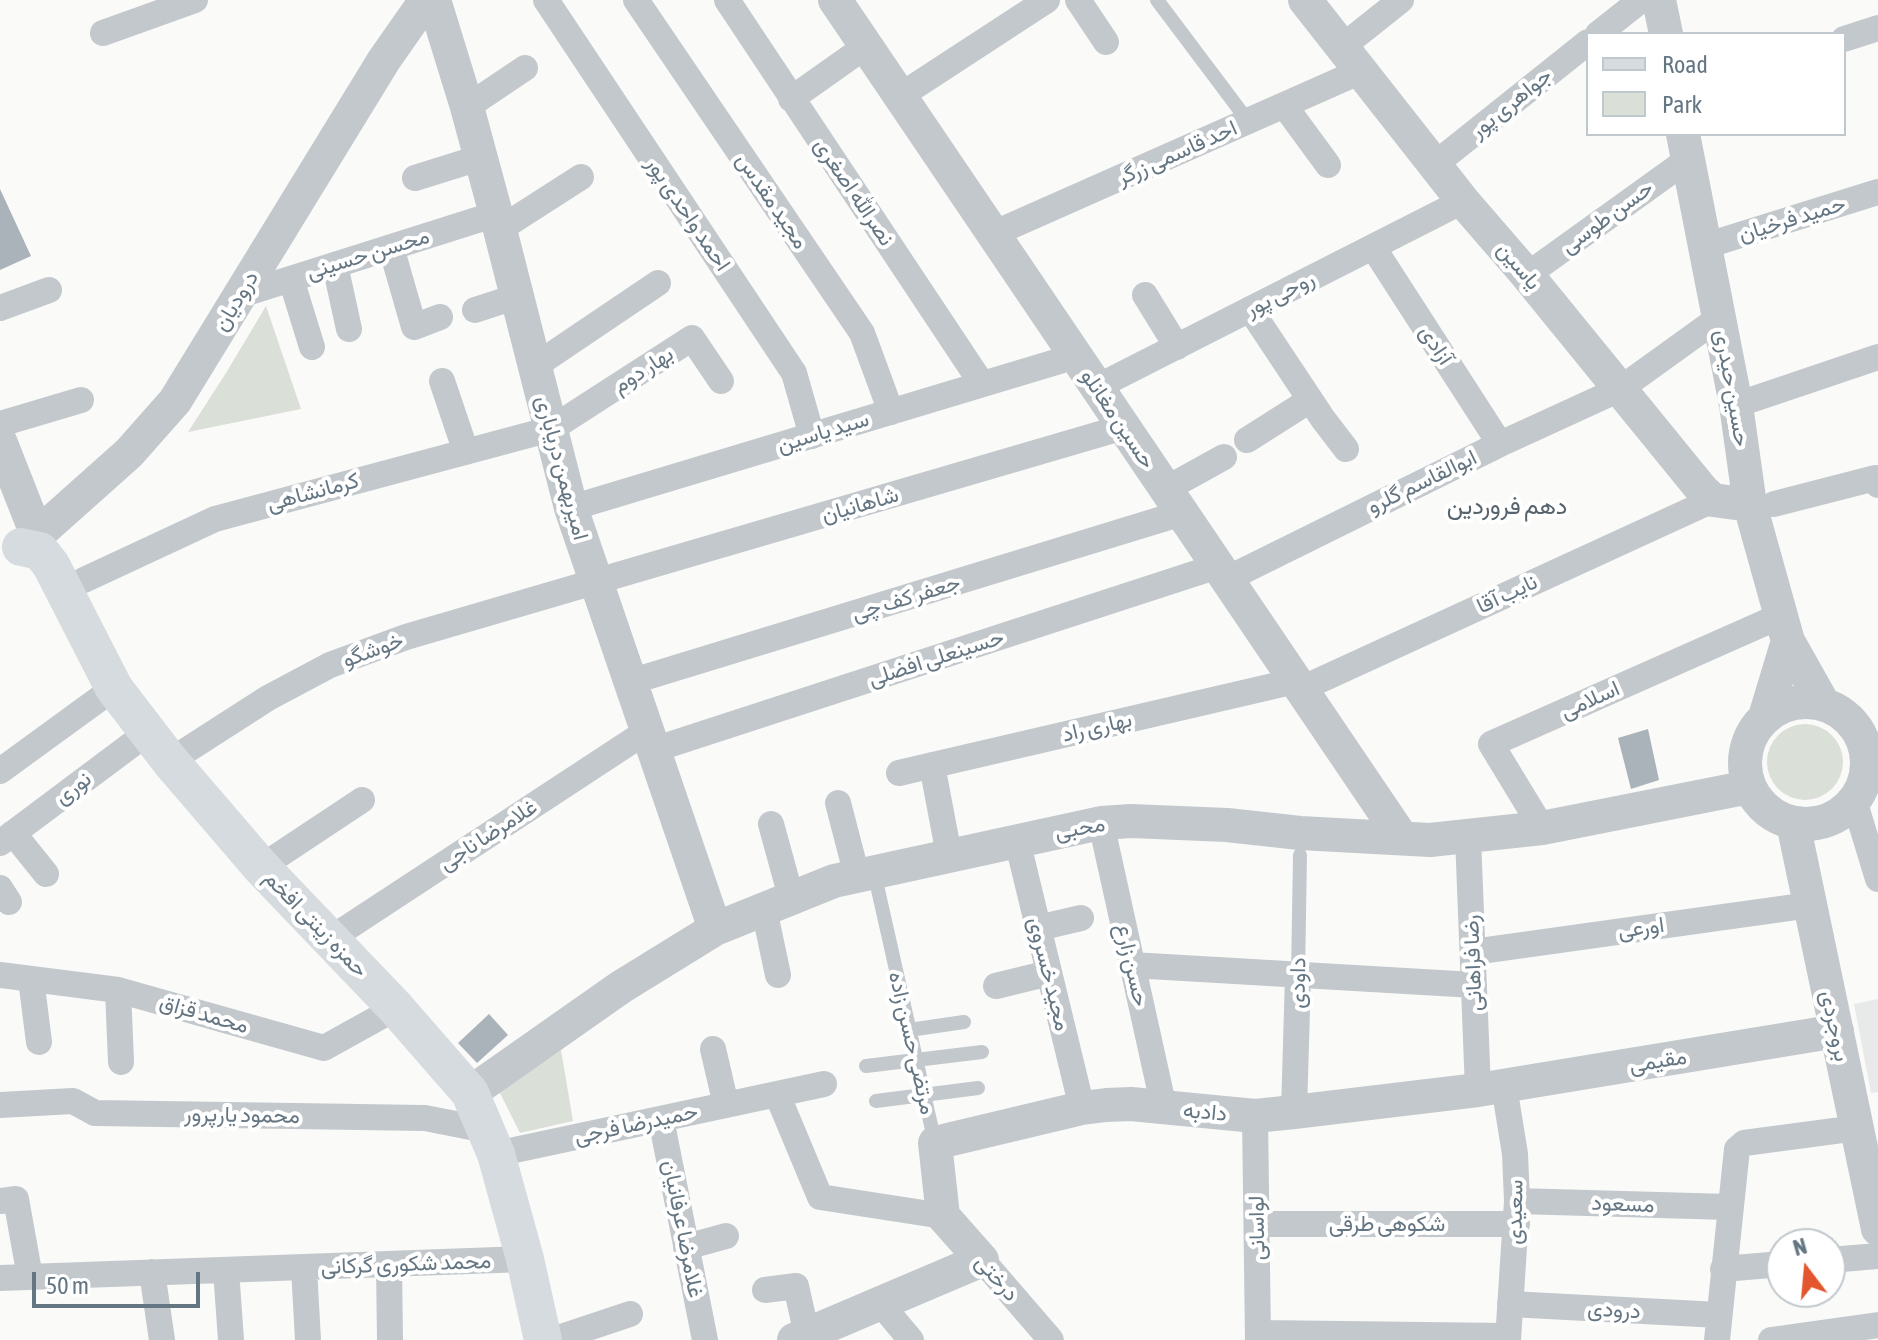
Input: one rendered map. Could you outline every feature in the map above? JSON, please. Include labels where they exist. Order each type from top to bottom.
[{"type":"main road","name":"حمزه زینتی افخم","points":[[19,548],[40,551],[51,565],[114,688],[158,747],[261,867],[396,1008],[470,1093],[491,1142],[525,1259],[543,1340]]},
{"type":"street","points":[[103,33],[195,0]]},
{"type":"street","name":"درودیان","points":[[19,548],[129,453],[175,401],[384,60],[426,0]]},
{"type":"street","name":"امیربهمن دریاباری","points":[[434,0],[498,221],[571,508],[715,929]]},
{"type":"street","name":"احمد واحدی پور","points":[[546,0],[794,373],[812,436]]},
{"type":"street","name":"مجید مقدس","points":[[636,0],[862,333],[891,412]]},
{"type":"street","name":"نصرالله اصغری","points":[[727,0],[982,384]]},
{"type":"street","name":"حسین مغانلو","points":[[835,0],[1402,838]]},
{"type":"street","points":[[900,96],[1007,11],[1047,0]]},
{"type":"street","points":[[1078,0],[1106,42]]},
{"type":"street","name":"یاسین","points":[[1305,0],[1463,201],[1713,500]]},
{"type":"street","name":"احد قاسمی زرگر","points":[[993,234],[1284,105],[1351,59],[1401,0]]},
{"type":"street","points":[[1601,32],[1641,0]]},
{"type":"street","points":[[1659,0],[1666,32]]},
{"type":"street","points":[[1846,38],[1878,28]]},
{"type":"street","name":"جواهری پور","points":[[1434,165],[1586,44]]},
{"type":"street","points":[[791,99],[866,46]]},
{"type":"street","points":[[467,107],[525,68]]},
{"type":"street","points":[[1284,105],[1328,165]]},
{"type":"street","name":"حسین حیدری","points":[[1685,147],[1736,405],[1762,505],[1784,628],[1824,705]]},
{"type":"street","name":"حسن طوسی","points":[[1527,275],[1685,147]]},
{"type":"street","points":[[415,178],[479,158]]},
{"type":"street","name":"محسن حسینی","points":[[240,295],[391,247],[498,221],[581,177]]},
{"type":"street","name":"حمید فرخیان","points":[[1705,246],[1878,192]]},
{"type":"street","name":"روحی پور","points":[[1097,387],[1463,201]]},
{"type":"street","points":[[391,247],[414,327],[440,317]]},
{"type":"street","name":"آزادی","points":[[1373,247],[1500,444]]},
{"type":"street","points":[[335,265],[349,329]]},
{"type":"street","points":[[291,279],[312,347]]},
{"type":"street","points":[[535,366],[658,283]]},
{"type":"street","points":[[0,308],[49,290]]},
{"type":"street","points":[[1145,295],[1177,347]]},
{"type":"street","points":[[475,310],[518,296]]},
{"type":"street","points":[[1250,309],[1346,449]]},
{"type":"street","name":"ابوالقاسم گلرو","points":[[1222,573],[1620,389],[1720,317]]},
{"type":"street","name":"بهار دوم","points":[[551,429],[692,338],[721,381]]},
{"type":"street","name":"سید یاسین","points":[[571,508],[1076,356]]},
{"type":"street","points":[[1736,405],[1878,357]]},
{"type":"street","points":[[442,381],[466,452]]},
{"type":"street","points":[[0,424],[81,400]]},
{"type":"street","points":[[1247,440],[1310,400]]},
{"type":"street","name":"شاهانیان","points":[[596,583],[1124,427]]},
{"type":"street","name":"کرمانشاهی","points":[[84,580],[215,519],[551,429]]},
{"type":"street","points":[[0,441],[19,548]]},
{"type":"street","name":"جعفر کف چی","points":[[630,682],[1174,501],[1224,457]]},
{"type":"street","points":[[1713,500],[1762,505],[1875,478],[1878,485]]},
{"type":"street","name":"نایب آقا","points":[[1298,685],[1713,500]]},
{"type":"street","name":"حسینعلی افضلی","points":[[650,740],[1222,573]]},
{"type":"street","name":"خوشگو","points":[[158,747],[268,698],[330,665],[406,637],[596,583]]},
{"type":"street","points":[[1765,717],[1784,628]]},
{"type":"street","name":"اسلامی","points":[[1542,828],[1491,744],[1784,628]]},
{"type":"street","name":"بهاری راد","points":[[899,773],[1298,685]]},
{"type":"street","points":[[0,771],[114,688]]},
{"type":"street","points":[[1866,778],[1842,812],[1810,824],[1793,823],[1775,816],[1760,803],[1749,787],[1744,768],[1746,750],[1753,732],[1765,717],[1783,706],[1803,702],[1824,705],[1866,727],[1862,740],[1867,756],[1866,778],[1878,879]]},
{"type":"street","name":"غلامرضا ناجی","points":[[330,939],[650,740]]},
{"type":"street","name":"نوری","points":[[6,838],[158,747]]},
{"type":"street","points":[[932,765],[949,855]]},
{"type":"street","name":"محبی","points":[[470,1093],[621,987],[715,929],[778,903],[866,874],[1101,823],[1174,822],[1430,840],[1542,828],[1749,787]]},
{"type":"street","points":[[261,867],[362,800]]},
{"type":"street","points":[[838,803],[866,874]]},
{"type":"street","name":"حسن زارع","points":[[1101,823],[1164,1108]]},
{"type":"street","name":"بروجردی","points":[[1793,823],[1878,1229]]},
{"type":"street","points":[[771,824],[778,903],[778,975]]},
{"type":"street","name":"رضا فراهانی","points":[[1468,837],[1474,985],[1491,1088]]},
{"type":"street","points":[[6,838],[46,874]]},
{"type":"street","name":"مجید خسروی","points":[[1017,840],[1082,1108]]},
{"type":"street","name":"اورعی","points":[[1473,952],[1810,905]]},
{"type":"street","points":[[1038,928],[1081,918]]},
{"type":"street","points":[[1132,965],[1474,985]]},
{"type":"street","points":[[996,986],[1049,973]]},
{"type":"street","name":"محمد قزاق","points":[[0,975],[118,990],[324,1048],[396,1008]]},
{"type":"street","name":"داودی","points":[[1294,1112],[1298,975]]},
{"type":"street","points":[[31,979],[39,1042]]},
{"type":"street","points":[[118,990],[121,1062]]},
{"type":"street","name":"مقیمی","points":[[1491,1088],[1837,1031]]},
{"type":"street","points":[[713,1049],[726,1105]]},
{"type":"street","name":"حمیدرضا فرجی","points":[[491,1142],[661,1119],[824,1084]]},
{"type":"street","name":"دادبه","points":[[935,1143],[1082,1108],[1131,1104],[1255,1116],[1491,1088]]},
{"type":"street","name":"سعیدی","points":[[1491,1088],[1515,1154],[1517,1212],[1508,1338]]},
{"type":"street","points":[[777,1094],[820,1197],[943,1216]]},
{"type":"street","name":"محمود یارپرور","points":[[0,1105],[73,1101],[95,1113],[425,1118],[491,1142]]},
{"type":"street","name":"لواسانی","points":[[1255,1116],[1259,1336]]},
{"type":"street","name":"غلامرضا عرفانیان","points":[[661,1119],[705,1340]]},
{"type":"street","points":[[1718,1328],[1737,1149],[1744,1143],[1857,1128]]},
{"type":"street","name":"مرتضی حسن زاده","points":[[935,1143],[943,1216]]},
{"type":"street","points":[[0,1201],[16,1199],[30,1277]]},
{"type":"street","name":"مسعود","points":[[1517,1212],[1729,1207]]},
{"type":"street","name":"شکوهی طرقی","points":[[1257,1224],[1517,1212]]},
{"type":"street","name":"درختی","points":[[943,1216],[1051,1340]]},
{"type":"street","points":[[686,1247],[726,1236]]},
{"type":"street","points":[[1846,1259],[1878,1256]]},
{"type":"street","name":"محمد شکوری گرکانی","points":[[0,1278],[525,1259]]},
{"type":"street","points":[[765,1290],[796,1286],[800,1337],[982,1260]]},
{"type":"street","points":[[389,1265],[390,1340]]},
{"type":"street","points":[[1723,1269],[1766,1265]]},
{"type":"street","points":[[304,1268],[308,1340]]},
{"type":"street","points":[[226,1270],[231,1340]]},
{"type":"street","points":[[152,1272],[162,1340]]},
{"type":"street","points":[[880,1303],[911,1340]]},
{"type":"street","name":"درودی","points":[[1510,1304],[1718,1328]]},
{"type":"street","points":[[552,1340],[630,1314]]},
{"type":"street","points":[[1771,1340],[1878,1325]]},
{"type":"street","points":[[1259,1336],[1508,1338]]},
{"type":"lane","points":[[1157,0],[1248,121]]},
{"type":"lane","name":"داودی","points":[[1298,975],[1300,855]]},
{"type":"lane","name":"مرتضی حسن زاده","points":[[866,874],[909,1030],[935,1143]]},
{"type":"lane","points":[[909,1030],[964,1022]]},
{"type":"lane","points":[[866,1066],[982,1052]]},
{"type":"lane","points":[[876,1101],[978,1088]]},
{"type":"shaded area","points":[[1878,999],[1878,1092],[1871,1093],[1854,1004]]},
{"type":"green space","points":[[266,306],[301,409],[188,432],[226,373]]},
{"type":"green space","points":[[1798,724],[1812,724],[1826,730],[1837,741],[1843,762],[1840,777],[1832,789],[1812,800],[1798,800],[1784,794],[1773,783],[1767,769],[1767,755],[1773,741],[1784,730]]},
{"type":"green space","points":[[561,1050],[573,1121],[520,1133],[499,1091]]},
{"type":"building","points":[[0,189],[31,256],[0,270]]},
{"type":"building","points":[[1648,729],[1659,780],[1631,789],[1618,738]]},
{"type":"building","points":[[489,1014],[508,1035],[477,1063],[458,1043]]},
{"type":"district","name":"دهم فروردین","points":[[1507,506]]}]
